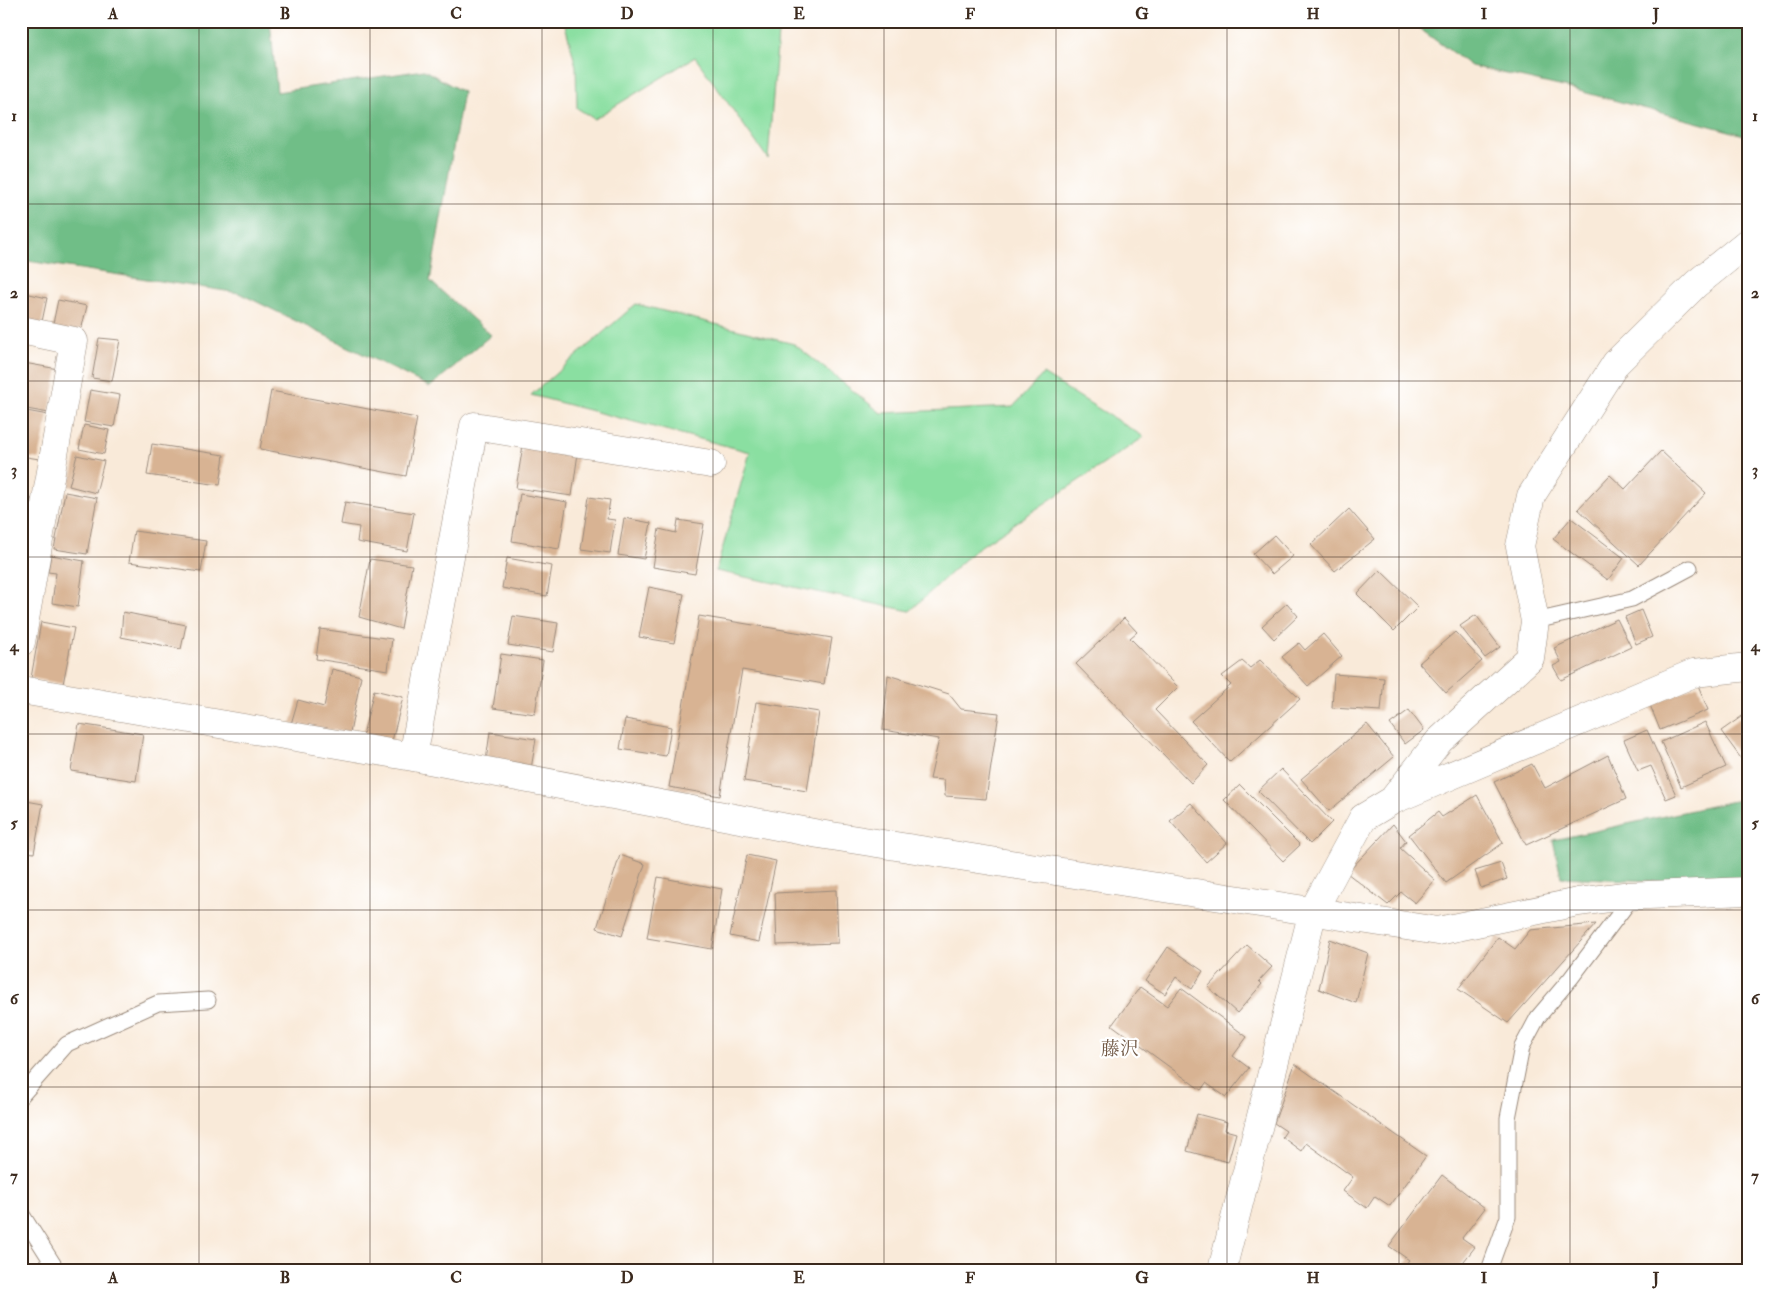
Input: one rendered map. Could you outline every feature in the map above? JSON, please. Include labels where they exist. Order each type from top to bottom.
[{"type":"street","points":[[1393,800],[1439,741],[1530,658],[1535,621],[1520,546],[1531,496],[1616,362],[1696,284],[1748,242]]},
{"type":"street","points":[[21,330],[74,342],[21,642]]},
{"type":"street","points":[[413,757],[474,426],[711,464]]},
{"type":"street","points":[[1222,1270],[1313,911],[1363,818],[1393,800],[1694,673],[1748,666]]},
{"type":"street","points":[[21,690],[413,757],[819,834],[1438,931],[1578,902],[1634,896],[1748,892]]},
{"type":"lane","points":[[1535,621],[1632,599],[1690,568]]},
{"type":"lane","points":[[1489,1270],[1508,1217],[1508,1118],[1522,1047],[1538,1017],[1571,978],[1634,896]]},
{"type":"lane","points":[[21,1096],[67,1044],[158,1003],[208,1000]]},
{"type":"lane","points":[[21,1213],[57,1270]]},
{"type":"green space","points":[[21,21],[270,21],[277,92],[424,70],[463,92],[430,281],[491,335],[430,387],[239,293],[21,260]]},
{"type":"green space","points":[[564,21],[779,21],[768,159],[695,57],[594,119],[577,108],[576,66]]},
{"type":"green space","points":[[1409,21],[1748,21],[1748,136],[1568,88],[1471,66]]},
{"type":"green space","points":[[636,304],[794,344],[881,413],[1013,407],[1043,374],[1144,437],[975,550],[910,611],[716,571],[750,452],[531,395]]},
{"type":"green space","points":[[1748,798],[1748,885],[1561,877],[1553,840]]},
{"type":"building","points":[[21,292],[47,298],[40,331],[21,327]]},
{"type":"building","points":[[58,300],[87,306],[79,339],[51,333]]},
{"type":"building","points":[[99,338],[120,340],[112,381],[92,378]]},
{"type":"building","points":[[24,363],[58,369],[49,413],[21,408],[21,376]]},
{"type":"building","points":[[90,390],[120,395],[114,427],[84,422]]},
{"type":"building","points":[[271,391],[417,418],[406,476],[260,449]]},
{"type":"building","points":[[21,410],[48,415],[39,459],[21,456]]},
{"type":"building","points":[[84,425],[109,430],[104,454],[79,449]]},
{"type":"building","points":[[152,444],[224,455],[220,485],[147,475]]},
{"type":"building","points":[[523,445],[578,453],[572,496],[516,488]]},
{"type":"building","points":[[1661,451],[1706,493],[1639,565],[1578,509],[1610,475],[1625,489]]},
{"type":"building","points":[[77,455],[104,461],[96,493],[69,486]]},
{"type":"building","points":[[65,492],[97,498],[87,554],[54,549]]},
{"type":"building","points":[[520,494],[567,502],[559,549],[512,541]]},
{"type":"building","points":[[21,497],[32,499],[27,526],[21,524]]},
{"type":"building","points":[[589,497],[610,500],[607,519],[615,520],[610,553],[581,549]]},
{"type":"building","points":[[345,502],[414,513],[407,551],[357,542],[359,527],[341,524]]},
{"type":"building","points":[[1349,509],[1375,539],[1335,571],[1311,545]]},
{"type":"building","points":[[624,518],[651,523],[644,559],[618,555]]},
{"type":"building","points":[[1571,518],[1624,558],[1608,580],[1553,539]]},
{"type":"building","points":[[678,520],[704,524],[695,574],[653,567],[659,529],[676,533]]},
{"type":"building","points":[[134,531],[206,541],[201,572],[129,562]]},
{"type":"building","points":[[21,532],[25,533],[22,549],[21,549]]},
{"type":"building","points":[[1274,535],[1293,556],[1272,574],[1253,554]]},
{"type":"building","points":[[51,555],[84,561],[78,607],[52,603],[56,573],[48,572]]},
{"type":"building","points":[[507,558],[552,566],[547,596],[502,588]]},
{"type":"building","points":[[370,559],[412,565],[401,629],[359,617]]},
{"type":"building","points":[[1380,570],[1418,607],[1394,631],[1357,594]]},
{"type":"building","points":[[649,587],[684,594],[674,643],[639,637]]},
{"type":"building","points":[[1287,603],[1298,616],[1274,639],[1262,626]]},
{"type":"building","points":[[1641,610],[1652,637],[1636,644],[1625,617]]},
{"type":"building","points":[[123,612],[186,625],[181,649],[121,637]]},
{"type":"building","points":[[1476,615],[1500,647],[1485,658],[1460,626]]},
{"type":"building","points":[[513,616],[558,623],[553,652],[508,645]]},
{"type":"building","points":[[699,616],[832,638],[824,684],[742,670],[720,796],[669,787]]},
{"type":"building","points":[[1124,618],[1137,632],[1130,638],[1178,687],[1155,710],[1208,765],[1191,783],[1076,664]]},
{"type":"building","points":[[1617,619],[1631,647],[1561,680],[1553,666],[1561,662],[1554,648]]},
{"type":"building","points":[[41,622],[74,628],[63,684],[31,678]]},
{"type":"building","points":[[320,629],[392,639],[388,670],[316,659]]},
{"type":"building","points":[[1455,632],[1482,661],[1446,693],[1419,663]]},
{"type":"building","points":[[1323,634],[1342,656],[1308,686],[1282,657],[1299,643],[1305,650]]},
{"type":"building","points":[[501,654],[543,660],[535,714],[493,708]]},
{"type":"building","points":[[1260,660],[1300,699],[1230,762],[1191,721],[1231,685],[1222,676],[1242,661],[1250,668]]},
{"type":"building","points":[[332,669],[361,676],[350,733],[291,724],[298,700],[324,707]]},
{"type":"building","points":[[1334,674],[1384,678],[1381,711],[1332,708]]},
{"type":"building","points":[[888,675],[949,694],[961,709],[999,713],[986,799],[945,796],[944,780],[930,779],[939,739],[883,730]]},
{"type":"building","points":[[1698,685],[1708,710],[1660,730],[1650,705]]},
{"type":"building","points":[[374,690],[403,697],[392,741],[363,735]]},
{"type":"building","points":[[756,702],[819,712],[807,791],[744,781]]},
{"type":"building","points":[[1409,710],[1424,730],[1405,744],[1390,724]]},
{"type":"building","points":[[1748,712],[1748,768],[1721,731]]},
{"type":"building","points":[[625,719],[671,727],[666,756],[620,749]]},
{"type":"building","points":[[1705,722],[1726,767],[1681,787],[1661,742]]},
{"type":"building","points":[[79,724],[143,734],[136,781],[71,771]]},
{"type":"building","points":[[1367,724],[1394,757],[1329,811],[1301,779]]},
{"type":"building","points":[[1647,730],[1676,795],[1666,799],[1651,766],[1638,771],[1624,740]]},
{"type":"building","points":[[490,732],[536,739],[531,769],[486,761]]},
{"type":"building","points":[[1608,755],[1626,799],[1526,845],[1494,782],[1532,764],[1545,788]]},
{"type":"building","points":[[1281,769],[1332,822],[1310,844],[1258,791]]},
{"type":"building","points":[[1240,785],[1300,845],[1283,861],[1224,800]]},
{"type":"building","points":[[1477,795],[1503,843],[1446,883],[1409,835],[1438,812],[1442,817]]},
{"type":"building","points":[[21,800],[43,804],[34,853],[21,851]]},
{"type":"building","points":[[1191,803],[1227,843],[1206,862],[1170,821]]},
{"type":"building","points":[[1393,824],[1406,841],[1400,848],[1435,880],[1415,903],[1401,892],[1388,905],[1347,873]]},
{"type":"building","points":[[620,855],[645,864],[622,936],[597,928]]},
{"type":"building","points":[[747,855],[776,861],[759,942],[730,936]]},
{"type":"building","points":[[1501,863],[1507,879],[1481,888],[1475,871]]},
{"type":"building","points":[[658,877],[722,889],[712,949],[647,938]]},
{"type":"building","points":[[836,890],[838,943],[777,945],[775,893]]},
{"type":"building","points":[[1596,924],[1508,1023],[1458,989],[1498,937],[1515,949],[1530,930]]},
{"type":"building","points":[[1330,939],[1368,953],[1356,1003],[1319,989]]},
{"type":"building","points":[[1247,945],[1272,967],[1259,981],[1262,984],[1237,1013],[1208,987]]},
{"type":"building","points":[[1168,947],[1203,971],[1192,989],[1176,977],[1165,994],[1145,981]]},
{"type":"building","points":[[1140,987],[1167,1006],[1181,988],[1247,1037],[1233,1056],[1249,1068],[1226,1097],[1206,1083],[1201,1090],[1112,1025]]},
{"type":"building","points":[[1295,1064],[1426,1156],[1390,1206],[1375,1196],[1367,1208],[1343,1191],[1353,1177],[1306,1143],[1301,1151],[1282,1137],[1286,1131],[1274,1123]]},
{"type":"building","points":[[1197,1114],[1227,1122],[1225,1130],[1236,1133],[1228,1162],[1187,1151]]},
{"type":"building","points":[[1442,1175],[1485,1208],[1462,1238],[1475,1247],[1457,1270],[1401,1270],[1409,1260],[1389,1246]]},
{"type":"district","name":"藤沢","points":[[1120,1049]]}]
